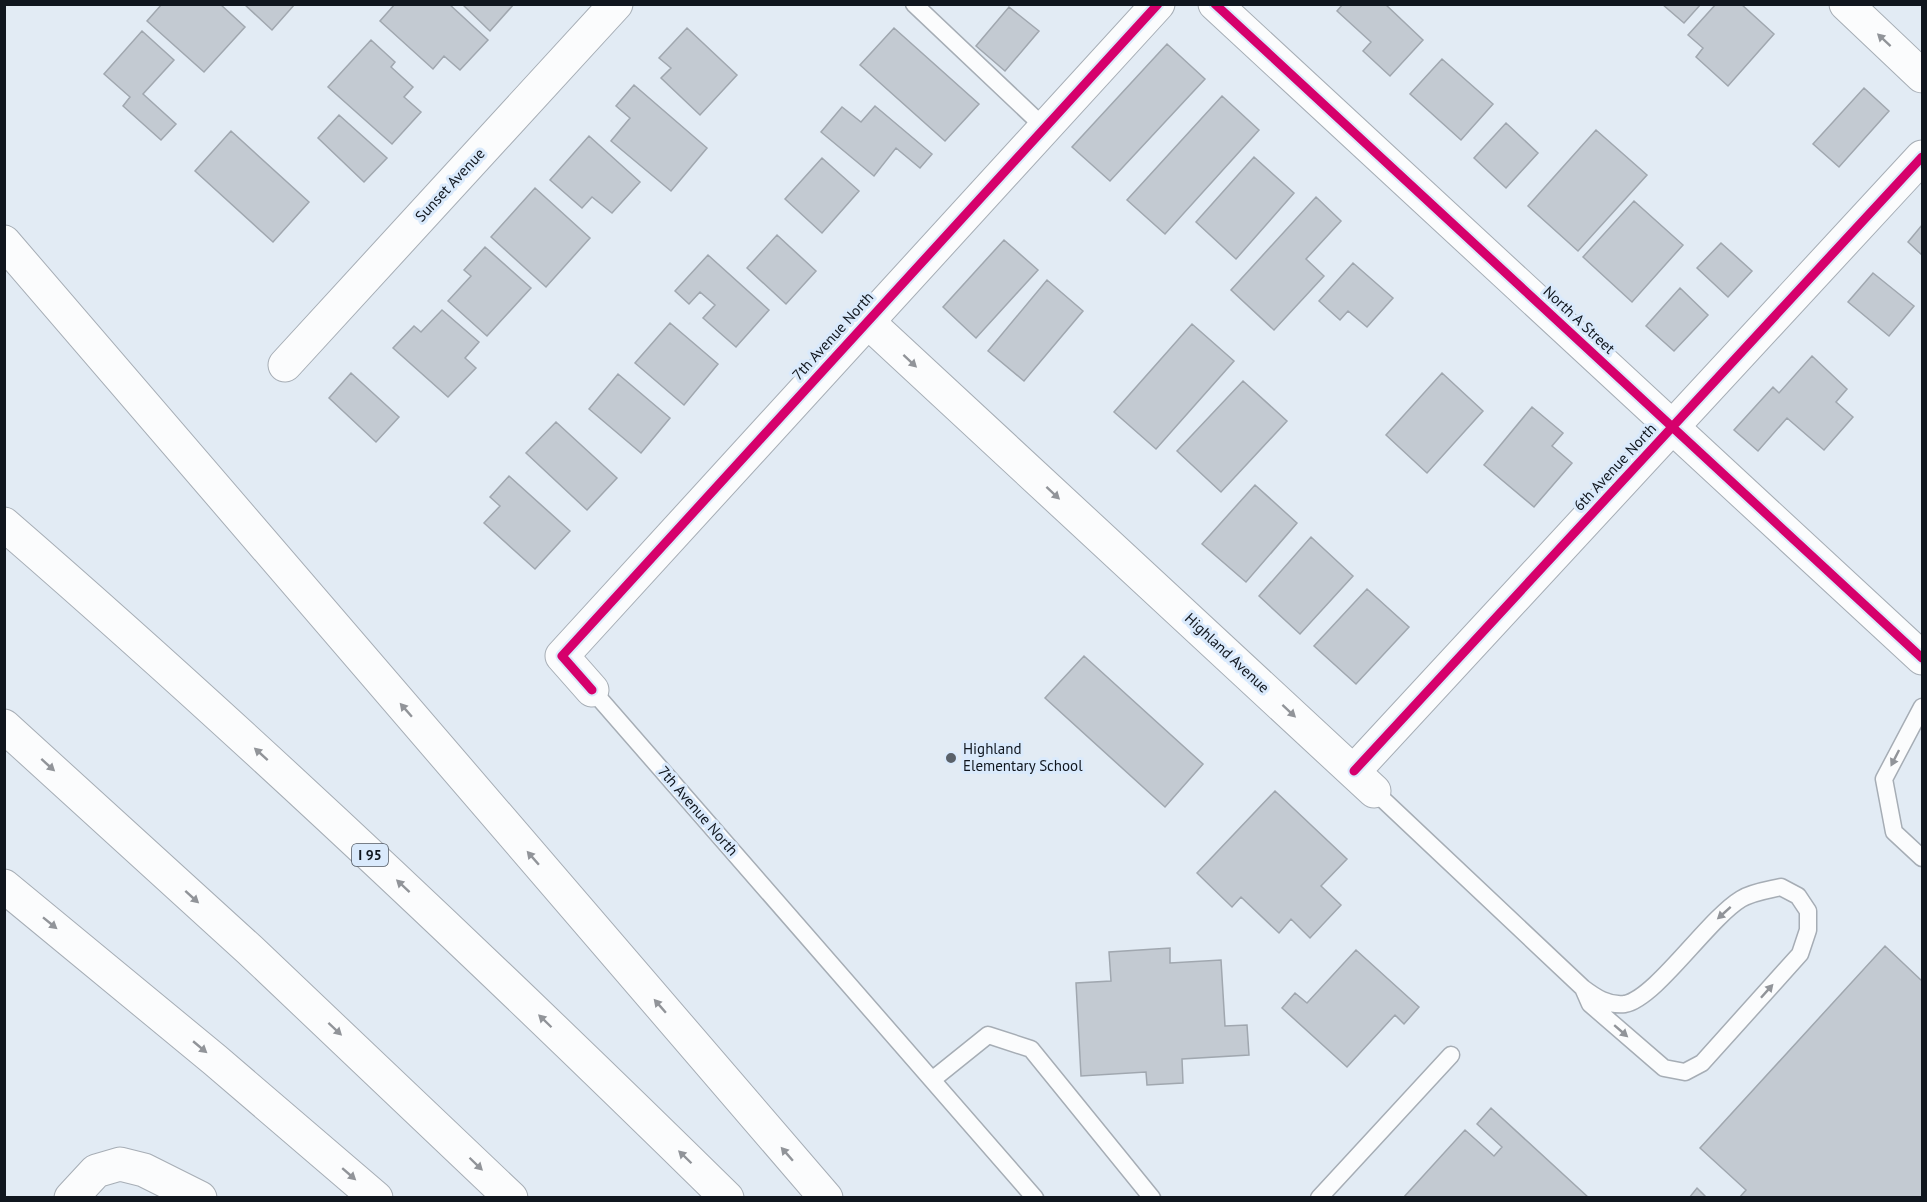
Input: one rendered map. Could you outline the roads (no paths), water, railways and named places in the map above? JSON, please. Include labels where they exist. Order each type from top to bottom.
[{"type":"main road","name":"Sunset Avenue","points":[[285,365],[616,4]]},
{"type":"main road","name":"7th Avenue North","points":[[592,690],[562,656],[1158,4]]},
{"type":"main road","name":"North A Street","points":[[1215,4],[1923,658]]},
{"type":"main road","points":[[1846,4],[1923,76]]},
{"type":"main road","name":"6th Avenue North","points":[[1364,781],[1673,427],[1923,157]]},
{"type":"main road","points":[[4,242],[826,1197]]},
{"type":"main road","name":"Highland Avenue","points":[[867,321],[1364,781]]},
{"type":"main road","name":"I 95","points":[[4,524],[318,806],[727,1197]]},
{"type":"main road","points":[[4,726],[258,957],[510,1197]]},
{"type":"main road","points":[[4,886],[224,1067],[376,1197]]},
{"type":"main road","points":[[70,1197],[96,1171],[120,1164],[144,1170],[200,1197]]},
{"type":"lane","points":[[914,4],[1045,128]]},
{"type":"lane","name":"7th Avenue North","points":[[592,690],[1035,1197]]},
{"type":"lane","points":[[1923,707],[1884,779],[1894,832],[1923,858]]},
{"type":"lane","name":"Highland Avenue","points":[[1364,781],[1583,988]]},
{"type":"lane","points":[[1781,887],[1798,896],[1808,911],[1808,930],[1800,954],[1702,1063],[1685,1072],[1664,1068],[1590,1004],[1583,988],[1601,1001],[1625,1004],[1644,994],[1705,930],[1741,898],[1761,891],[1781,887]]},
{"type":"lane","points":[[932,1080],[988,1035],[1031,1049],[1152,1197]]},
{"type":"lane","points":[[1319,1197],[1451,1055]]},
{"type":"place","name":"Highland Elementary School","points":[[951,758]]}]
